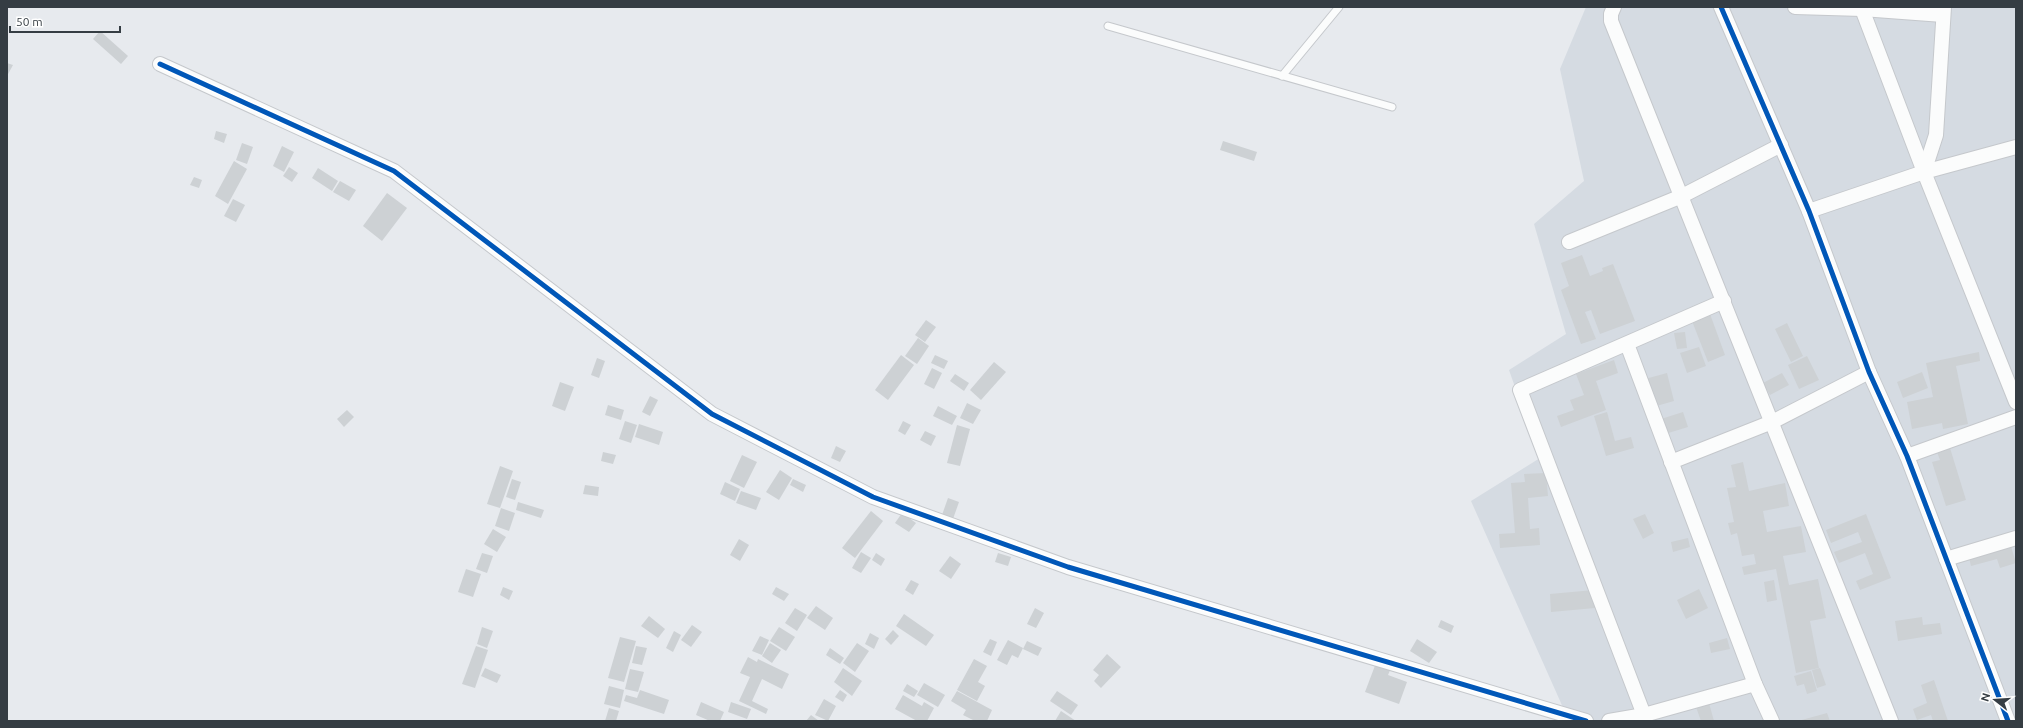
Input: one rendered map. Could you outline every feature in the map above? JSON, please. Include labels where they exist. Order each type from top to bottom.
[{"type":"street","points":[[1614,7],[1611,14],[1611,21],[1891,721]]},
{"type":"street","points":[[1721,7],[1809,211],[1869,372],[1907,456],[2008,721]]},
{"type":"street","points":[[1795,7],[1944,11],[1936,134],[1924,172]]},
{"type":"street","points":[[1862,9],[1924,172],[2016,402]]},
{"type":"street","points":[[160,64],[394,171],[712,414],[873,497],[1068,567],[1586,721]]},
{"type":"street","points":[[1569,242],[1682,196],[1781,145]]},
{"type":"street","points":[[1809,211],[1924,172],[2016,147]]},
{"type":"street","points":[[1644,715],[1520,390],[1724,302]]},
{"type":"street","points":[[1627,344],[1754,684],[1772,721]]},
{"type":"street","points":[[1671,462],[1772,422],[1869,372]]},
{"type":"street","points":[[1907,456],[2016,417]]},
{"type":"street","points":[[1946,559],[2016,538]]},
{"type":"street","points":[[1609,721],[1644,715],[1754,684]]},
{"type":"lane","points":[[1282,76],[1340,7]]},
{"type":"lane","points":[[1108,26],[1392,107]]},
{"type":"shaded area","points":[[1586,7],[2016,7],[2016,721],[1569,721],[1471,501],[1540,458],[1509,370],[1566,334],[1534,224],[1584,181],[1560,69]]},
{"type":"building","points":[[100,31],[128,56],[121,64],[93,39]]},
{"type":"building","points":[[7,63],[13,65],[7,76]]},
{"type":"building","points":[[216,131],[227,134],[224,143],[214,139]]},
{"type":"building","points":[[1223,141],[1257,152],[1254,161],[1220,150]]},
{"type":"building","points":[[242,143],[253,147],[247,164],[236,160]]},
{"type":"building","points":[[282,146],[294,152],[284,172],[273,166]]},
{"type":"building","points":[[234,161],[247,169],[228,204],[215,196]]},
{"type":"building","points":[[289,167],[298,173],[292,182],[283,176]]},
{"type":"building","points":[[318,168],[338,181],[332,191],[312,178]]},
{"type":"building","points":[[194,177],[202,180],[199,188],[190,185]]},
{"type":"building","points":[[340,181],[356,190],[349,201],[333,192]]},
{"type":"building","points":[[387,193],[407,208],[382,241],[363,226]]},
{"type":"building","points":[[233,199],[245,205],[236,222],[224,216]]},
{"type":"building","points":[[1582,255],[1590,276],[1603,271],[1602,268],[1613,264],[1635,321],[1600,334],[1591,310],[1585,312],[1596,339],[1581,344],[1561,290],[1569,286],[1561,263]]},
{"type":"building","points":[[1710,314],[1725,355],[1708,362],[1692,321]]},
{"type":"building","points":[[926,320],[936,327],[925,342],[915,335]]},
{"type":"building","points":[[1787,323],[1803,356],[1791,362],[1775,329]]},
{"type":"building","points":[[1685,332],[1687,348],[1677,349],[1674,333]]},
{"type":"building","points":[[918,338],[929,346],[917,364],[905,356]]},
{"type":"building","points":[[1699,347],[1706,366],[1687,373],[1680,353]]},
{"type":"building","points":[[1979,352],[1980,361],[1956,366],[1968,424],[1943,429],[1942,423],[1912,429],[1907,402],[1933,397],[1926,363]]},
{"type":"building","points":[[901,355],[914,365],[888,400],[875,390]]},
{"type":"building","points":[[935,355],[948,361],[944,369],[931,363]]},
{"type":"building","points":[[1807,356],[1819,380],[1799,389],[1788,365]]},
{"type":"building","points":[[597,358],[605,361],[599,378],[591,375]]},
{"type":"building","points":[[1614,360],[1618,373],[1596,381],[1606,410],[1561,427],[1557,416],[1574,410],[1570,400],[1584,395],[1576,374]]},
{"type":"building","points":[[994,362],[1006,372],[981,400],[970,390]]},
{"type":"building","points":[[932,368],[942,373],[934,389],[924,384]]},
{"type":"building","points":[[1922,372],[1928,388],[1903,398],[1897,382]]},
{"type":"building","points":[[1667,373],[1674,401],[1653,407],[1645,379]]},
{"type":"building","points":[[1782,373],[1789,385],[1770,395],[1763,383]]},
{"type":"building","points":[[955,374],[969,383],[964,391],[950,381]]},
{"type":"building","points":[[560,382],[574,387],[565,411],[552,406]]},
{"type":"building","points":[[650,396],[658,400],[650,416],[642,412]]},
{"type":"building","points":[[967,403],[981,410],[973,424],[960,418]]},
{"type":"building","points":[[608,405],[624,410],[621,420],[605,415]]},
{"type":"building","points":[[938,406],[957,416],[952,425],[933,416]]},
{"type":"building","points":[[347,410],[354,417],[344,427],[337,419]]},
{"type":"building","points":[[1607,412],[1615,441],[1631,437],[1634,448],[1606,456],[1594,416]]},
{"type":"building","points":[[1683,412],[1688,427],[1665,434],[1661,419]]},
{"type":"building","points":[[625,421],[637,425],[631,443],[619,439]]},
{"type":"building","points":[[903,421],[911,425],[905,435],[898,431]]},
{"type":"building","points":[[639,424],[663,432],[659,445],[635,437]]},
{"type":"building","points":[[957,425],[970,429],[960,466],[947,463]]},
{"type":"building","points":[[925,431],[936,436],[931,446],[920,440]]},
{"type":"building","points":[[836,446],[846,451],[840,462],[831,458]]},
{"type":"building","points":[[1950,448],[1966,500],[1946,506],[1932,462],[1940,460],[1937,452]]},
{"type":"building","points":[[603,452],[616,455],[613,464],[601,461]]},
{"type":"building","points":[[742,455],[757,462],[744,488],[730,481]]},
{"type":"building","points":[[1743,462],[1749,491],[1785,483],[1789,506],[1763,511],[1767,532],[1801,526],[1806,552],[1783,556],[1789,585],[1818,579],[1826,618],[1810,621],[1819,668],[1796,673],[1776,569],[1744,575],[1742,567],[1756,564],[1754,554],[1742,556],[1737,533],[1731,535],[1728,523],[1734,522],[1727,488],[1736,487],[1731,465]]},
{"type":"building","points":[[500,466],[513,471],[500,508],[487,504]]},
{"type":"building","points":[[780,470],[792,478],[779,500],[766,492]]},
{"type":"building","points":[[1546,473],[1548,496],[1528,498],[1530,529],[1539,528],[1540,545],[1500,548],[1499,534],[1515,533],[1511,483],[1525,482],[1524,474]]},
{"type":"building","points":[[512,479],[521,482],[515,500],[506,497]]},
{"type":"building","points":[[793,479],[806,485],[803,492],[790,485]]},
{"type":"building","points":[[725,482],[740,489],[735,501],[720,494]]},
{"type":"building","points":[[585,485],[599,487],[598,496],[583,494]]},
{"type":"building","points":[[741,491],[761,498],[756,510],[736,503]]},
{"type":"building","points":[[948,498],[959,502],[953,519],[942,515]]},
{"type":"building","points":[[518,502],[544,510],[541,518],[516,510]]},
{"type":"building","points":[[501,508],[515,513],[509,531],[495,526]]},
{"type":"building","points":[[871,511],[883,521],[855,558],[842,548]]},
{"type":"building","points":[[902,513],[916,523],[909,532],[895,523]]},
{"type":"building","points":[[1645,514],[1654,533],[1643,539],[1633,519]]},
{"type":"building","points":[[1866,514],[1891,578],[1860,590],[1856,581],[1873,574],[1865,553],[1839,563],[1834,552],[1862,542],[1858,532],[1831,543],[1826,530]]},
{"type":"building","points":[[493,529],[506,537],[497,552],[484,544]]},
{"type":"building","points":[[1688,538],[1690,547],[1673,552],[1671,542]]},
{"type":"building","points":[[739,539],[749,545],[740,561],[730,555]]},
{"type":"building","points":[[2010,543],[2016,563],[2000,568],[1997,559],[1971,566],[1968,553]]},
{"type":"building","points":[[861,552],[871,558],[861,573],[852,568]]},
{"type":"building","points":[[482,553],[493,556],[487,573],[476,569]]},
{"type":"building","points":[[876,553],[885,559],[881,566],[872,560]]},
{"type":"building","points":[[998,553],[1011,557],[1008,566],[995,562]]},
{"type":"building","points":[[950,556],[961,564],[951,579],[939,571]]},
{"type":"building","points":[[466,569],[481,574],[473,597],[458,592]]},
{"type":"building","points":[[911,580],[919,584],[913,595],[905,590]]},
{"type":"building","points":[[1774,580],[1777,600],[1767,602],[1764,582]]},
{"type":"building","points":[[503,587],[513,591],[509,600],[500,595]]},
{"type":"building","points":[[776,587],[789,594],[784,601],[772,594]]},
{"type":"building","points":[[1699,589],[1708,608],[1686,619],[1677,600]]},
{"type":"building","points":[[1594,590],[1595,608],[1551,612],[1550,594]]},
{"type":"building","points":[[816,606],[833,618],[825,630],[807,618]]},
{"type":"building","points":[[795,608],[807,615],[797,631],[785,623]]},
{"type":"building","points":[[1035,608],[1044,613],[1036,628],[1027,624]]},
{"type":"building","points":[[904,614],[934,635],[926,646],[896,626]]},
{"type":"building","points":[[649,616],[665,629],[658,638],[641,626]]},
{"type":"building","points":[[1922,617],[1923,625],[1940,623],[1942,634],[1898,641],[1895,621]]},
{"type":"building","points":[[1441,620],[1454,626],[1451,633],[1438,627]]},
{"type":"building","points":[[692,625],[702,632],[691,647],[681,640]]},
{"type":"building","points":[[482,627],[493,631],[487,648],[477,644]]},
{"type":"building","points":[[779,627],[795,637],[786,651],[770,641]]},
{"type":"building","points":[[893,630],[899,636],[891,645],[885,639]]},
{"type":"building","points":[[674,631],[681,635],[673,652],[666,648]]},
{"type":"building","points":[[870,633],[879,638],[874,649],[865,644]]},
{"type":"building","points":[[760,636],[769,640],[762,655],[752,651]]},
{"type":"building","points":[[620,637],[636,641],[624,682],[608,678]]},
{"type":"building","points":[[1727,638],[1730,649],[1711,653],[1709,643]]},
{"type":"building","points":[[990,639],[997,642],[991,656],[983,652]]},
{"type":"building","points":[[1417,639],[1437,652],[1429,663],[1410,651]]},
{"type":"building","points":[[1008,640],[1023,648],[1018,658],[1012,655],[1007,665],[997,660]]},
{"type":"building","points":[[1027,641],[1042,648],[1038,656],[1023,649]]},
{"type":"building","points":[[770,643],[781,650],[772,663],[762,656]]},
{"type":"building","points":[[857,643],[869,651],[855,672],[843,663]]},
{"type":"building","points":[[476,646],[488,650],[475,688],[462,684]]},
{"type":"building","points":[[636,646],[647,648],[642,665],[632,663]]},
{"type":"building","points":[[830,648],[844,658],[840,664],[826,655]]},
{"type":"building","points":[[1107,654],[1121,667],[1101,688],[1094,681],[1099,675],[1093,670]]},
{"type":"building","points":[[748,657],[757,662],[758,659],[789,674],[782,689],[762,679],[752,701],[768,709],[766,714],[739,701],[750,677],[740,673]]},
{"type":"building","points":[[974,659],[987,666],[978,682],[985,686],[977,701],[957,690]]},
{"type":"building","points":[[1376,663],[1391,668],[1388,675],[1407,682],[1399,704],[1365,692]]},
{"type":"building","points":[[485,668],[501,675],[497,683],[481,676]]},
{"type":"building","points":[[843,668],[862,681],[852,696],[834,682]]},
{"type":"building","points":[[1820,668],[1826,685],[1817,688],[1812,670]]},
{"type":"building","points":[[630,669],[644,672],[638,692],[625,689]]},
{"type":"building","points":[[1811,671],[1817,691],[1807,694],[1804,684],[1797,686],[1794,676]]},
{"type":"building","points":[[1934,680],[1948,721],[1933,721],[1931,715],[1917,720],[1913,709],[1927,703],[1921,685]]},
{"type":"building","points":[[924,683],[945,695],[938,707],[917,695]]},
{"type":"building","points":[[907,684],[918,691],[914,697],[903,691]]},
{"type":"building","points":[[609,686],[624,690],[620,708],[604,704]]},
{"type":"building","points":[[640,690],[669,700],[664,714],[624,701],[626,695],[637,698]]},
{"type":"building","points":[[840,690],[847,695],[843,702],[835,697]]},
{"type":"building","points":[[957,691],[992,710],[987,721],[975,721],[963,715],[966,710],[951,701]]},
{"type":"building","points":[[1057,691],[1078,705],[1071,715],[1050,701]]},
{"type":"building","points":[[903,695],[922,706],[924,702],[934,708],[927,721],[917,721],[895,709]]},
{"type":"building","points":[[824,699],[836,706],[828,721],[815,715]]},
{"type":"building","points":[[701,702],[724,712],[720,721],[710,721],[696,715]]},
{"type":"building","points":[[731,702],[751,709],[747,719],[728,712]]},
{"type":"building","points":[[1709,703],[1714,721],[1701,721],[1696,707]]},
{"type":"building","points":[[609,708],[619,711],[616,721],[605,721]]},
{"type":"building","points":[[1061,711],[1076,721],[1055,721]]},
{"type":"building","points":[[1827,713],[1830,721],[1798,721]]},
{"type":"building","points":[[811,715],[819,721],[806,721]]},
{"type":"cycle path","points":[[1721,7],[1809,211],[1869,372],[1907,456],[2008,721]]},
{"type":"cycle path","points":[[160,64],[394,171],[712,414],[873,497],[1068,567],[1586,721]]}]
